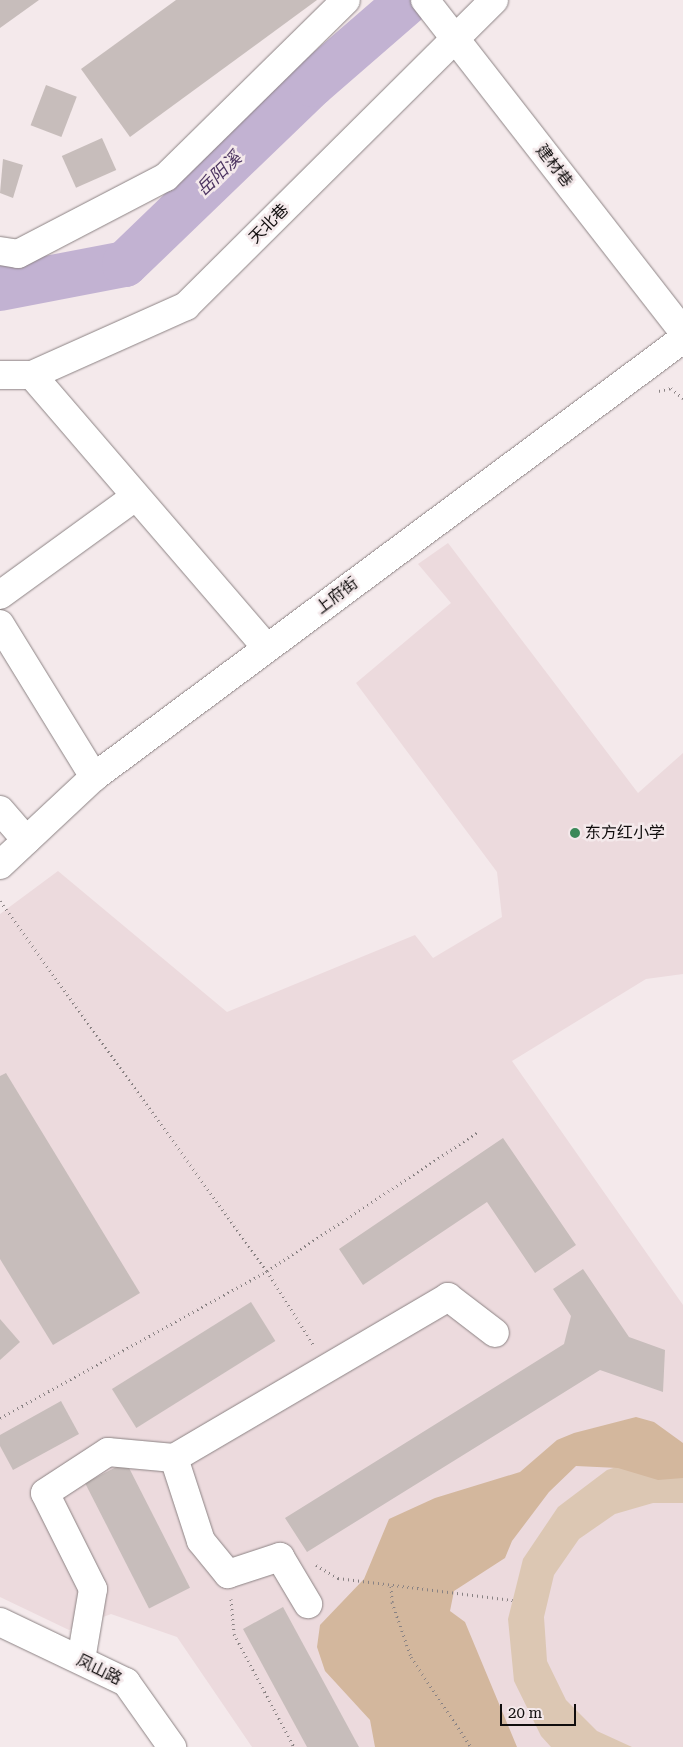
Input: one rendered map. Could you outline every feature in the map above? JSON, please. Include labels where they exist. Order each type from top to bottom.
[{"type":"street","points":[[0,251],[18,254],[166,177],[346,0]]},
{"type":"street","name":"建材巷","points":[[425,0],[683,332]]},
{"type":"street","name":"天北巷","points":[[0,375],[32,375],[186,306],[450,31],[494,0]]},
{"type":"street","name":"上府街","points":[[0,865],[94,777],[683,340]]},
{"type":"street","points":[[32,375],[135,497],[268,648]]},
{"type":"street","points":[[0,595],[135,497]]},
{"type":"street","points":[[0,624],[94,777]]},
{"type":"street","points":[[0,810],[26,840]]},
{"type":"street","points":[[80,1660],[93,1589],[45,1493],[108,1452],[174,1458],[448,1297],[495,1333]]},
{"type":"street","points":[[174,1458],[202,1541],[228,1574],[280,1557],[308,1604]]},
{"type":"street","name":"凤山路","points":[[0,1622],[126,1682],[172,1747]]},
{"type":"path","points":[[0,901],[267,1271],[327,1368]]},
{"type":"path","points":[[0,1418],[267,1271],[479,1131]]},
{"type":"path","points":[[314,1563],[338,1578],[513,1600]]},
{"type":"path","points":[[228,1574],[234,1634],[294,1747]]},
{"type":"path","points":[[391,1586],[392,1602],[411,1657],[471,1747]]},
{"type":"shaded area","points":[[448,543],[638,793],[683,753],[683,974],[646,979],[512,1061],[683,1305],[683,1747],[252,1747],[177,1637],[111,1614],[69,1630],[0,1597],[0,914],[58,871],[227,1012],[415,935],[433,958],[502,917],[497,872],[356,683],[451,603],[418,564]]},
{"type":"shaded area","points":[[636,1417],[654,1422],[683,1443],[683,1478],[658,1480],[618,1468],[576,1466],[549,1492],[512,1541],[505,1558],[454,1591],[450,1611],[465,1622],[517,1747],[375,1747],[370,1720],[325,1671],[317,1647],[320,1625],[364,1579],[389,1519],[435,1498],[520,1472],[557,1440],[574,1433]]},
{"type":"shaded area","points":[[663,1452],[683,1453],[683,1503],[653,1503],[615,1514],[579,1539],[554,1575],[544,1617],[547,1661],[566,1700],[597,1731],[632,1747],[551,1747],[541,1736],[514,1681],[508,1619],[523,1559],[558,1507],[607,1470]]},
{"type":"building","points":[[0,0],[39,0],[0,28]]},
{"type":"building","points":[[176,0],[317,0],[130,137],[81,69]]},
{"type":"building","points":[[46,85],[77,97],[61,137],[31,125]]},
{"type":"building","points":[[102,138],[116,170],[76,188],[62,156]]},
{"type":"building","points":[[3,159],[23,165],[13,198],[0,193]]},
{"type":"building","points":[[6,1073],[140,1293],[53,1345],[0,1259],[0,1076]]},
{"type":"building","points":[[503,1138],[576,1245],[535,1273],[487,1202],[363,1285],[339,1249]]},
{"type":"building","points":[[583,1269],[629,1337],[665,1350],[663,1392],[600,1370],[307,1552],[285,1518],[564,1344],[571,1316],[553,1289]]},
{"type":"building","points":[[251,1302],[275,1341],[136,1428],[112,1389]]},
{"type":"building","points":[[0,1319],[20,1342],[0,1360]]},
{"type":"building","points":[[61,1401],[79,1434],[13,1470],[0,1446],[0,1435]]},
{"type":"building","points":[[126,1462],[190,1588],[149,1609],[85,1483]]},
{"type":"building","points":[[283,1607],[359,1747],[307,1747],[243,1629]]},
{"type":"waterway","name":"岳阳溪","points":[[0,288],[125,264],[312,84],[409,0]]},
{"type":"place","name":"东方红小学","points":[[575,833]]}]
